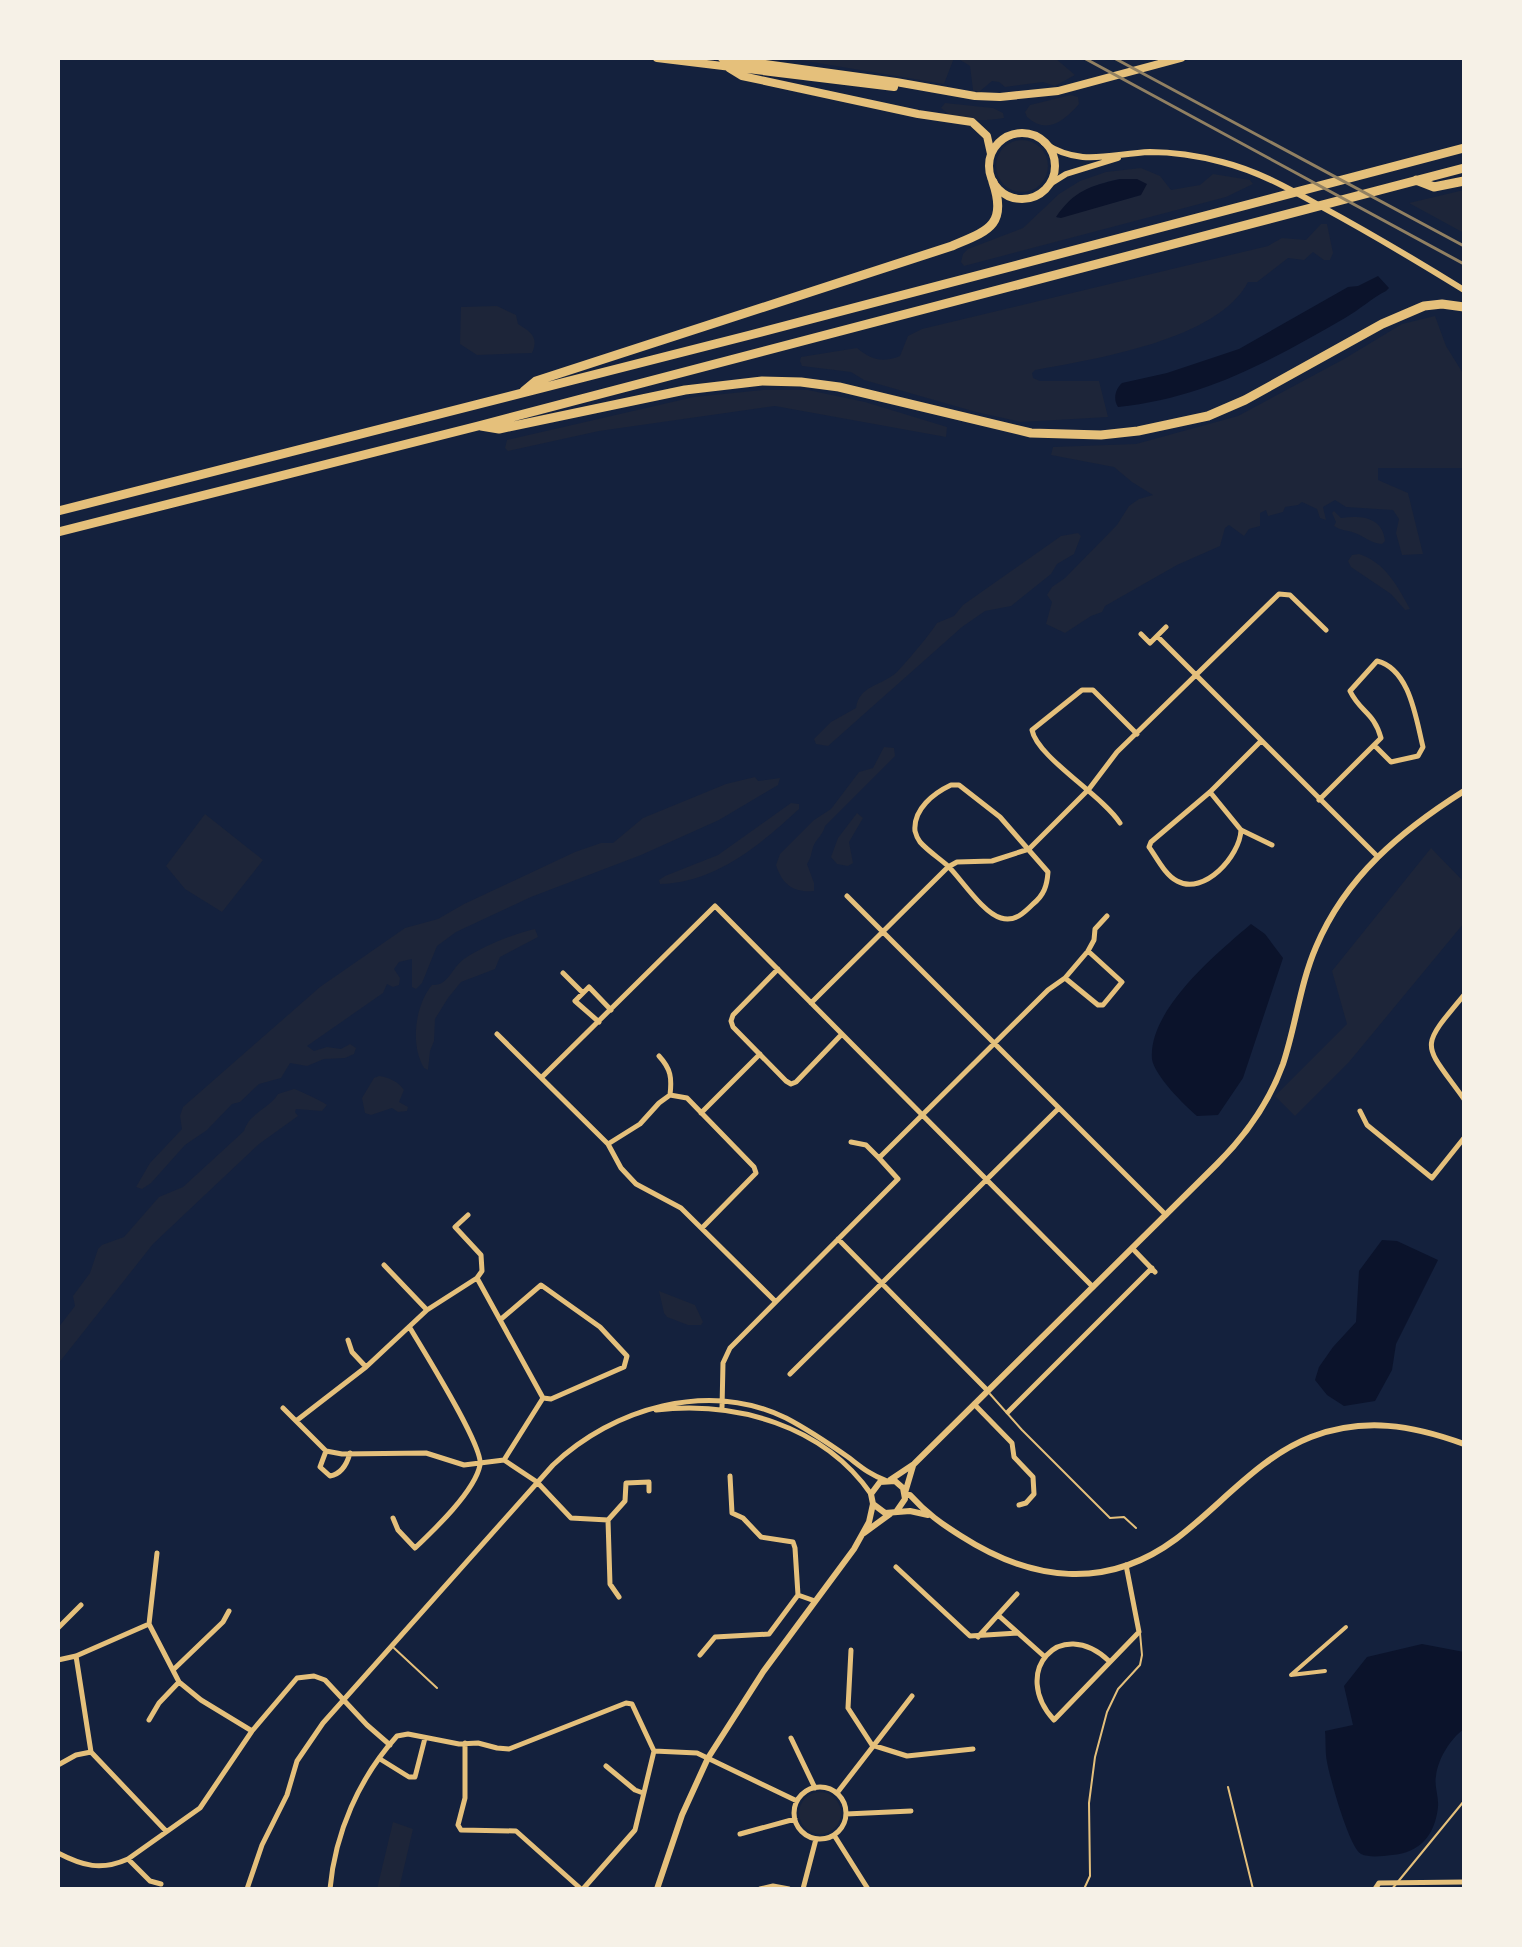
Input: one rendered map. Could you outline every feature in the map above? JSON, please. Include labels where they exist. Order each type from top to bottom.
[{"type":"highway","points":[[58,511],[1464,148]]},
{"type":"highway","points":[[58,532],[478,426],[1464,168]]},
{"type":"highway","points":[[1413,181],[1434,187],[1464,181]]},
{"type":"highway","points":[[520,394],[536,381],[952,246],[982,233],[998,219],[998,196],[993,182]]},
{"type":"highway","points":[[478,426],[499,429],[685,390],[762,381],[839,387],[1031,433],[1101,435],[1138,431],[1208,416],[1245,400],[1382,324],[1424,306],[1442,304],[1464,307]]},
{"type":"main road","points":[[657,58],[895,87],[911,86]]},
{"type":"main road","points":[[722,58],[975,96],[1000,97],[1030,96],[1089,84],[1181,58]]},
{"type":"main road","points":[[729,68],[742,76],[918,114],[972,122],[987,136],[993,182],[1007,196],[1018,199],[1040,194],[1050,184],[1055,163],[1052,152],[1037,137],[1016,134],[997,145],[991,154]]},
{"type":"street","points":[[1044,143],[1057,152],[1078,158],[1168,153],[1196,156],[1251,171],[1377,237],[1464,290]]},
{"type":"street","points":[[1050,184],[1066,174],[1129,154]]},
{"type":"street","points":[[811,1003],[948,867],[957,862],[1002,859],[1029,849],[1089,789],[1117,752],[1279,594],[1290,595],[1326,630]]},
{"type":"street","points":[[1141,634],[1150,643],[1166,627]]},
{"type":"street","points":[[1157,636],[1377,856]]},
{"type":"street","points":[[1319,800],[1374,745],[1381,738],[1376,721],[1350,691],[1377,661],[1383,662],[1407,685],[1423,747],[1418,756],[1391,762],[1374,745]]},
{"type":"street","points":[[1120,823],[1089,789],[1059,765],[1033,737],[1032,730],[1087,688],[1093,690],[1137,734]]},
{"type":"street","points":[[1239,828],[1233,857],[1196,884],[1185,885],[1170,876],[1149,847],[1261,741]]},
{"type":"street","points":[[959,785],[988,807],[1029,849],[1048,872],[1047,886],[1039,899],[1021,916],[999,918],[920,842],[915,834],[915,823],[924,804],[938,791],[959,785]]},
{"type":"street","points":[[871,1494],[876,1485],[914,1464],[1233,1147],[1260,1112],[1283,1063],[1306,974],[1343,898],[1377,856],[1418,820],[1464,791]]},
{"type":"street","points":[[1210,792],[1239,828],[1272,845]]},
{"type":"street","points":[[847,896],[1166,1215]]},
{"type":"street","points":[[542,1077],[715,906],[1093,1287]]},
{"type":"street","points":[[879,1158],[1048,990],[1065,978],[1088,951],[1095,929],[1107,916]]},
{"type":"street","points":[[1065,978],[1098,1005],[1103,1005],[1122,982],[1088,951]]},
{"type":"street","points":[[778,969],[733,1015],[731,1021],[760,1054],[791,1084],[842,1034]]},
{"type":"street","points":[[563,973],[583,993]]},
{"type":"street","points":[[599,1022],[575,1001],[589,987],[611,1010]]},
{"type":"street","points":[[1464,995],[1433,1032],[1429,1044],[1433,1056],[1464,1099]]},
{"type":"street","points":[[497,1034],[608,1144],[621,1168],[636,1184],[681,1208],[775,1301]]},
{"type":"street","points":[[701,1113],[760,1054]]},
{"type":"street","points":[[659,1056],[669,1066],[672,1080],[670,1095]]},
{"type":"street","points":[[608,1144],[640,1124],[670,1095],[687,1098],[754,1167],[756,1173],[702,1228]]},
{"type":"street","points":[[790,1374],[1059,1108]]},
{"type":"street","points":[[1360,1111],[1367,1125],[1432,1178],[1464,1138]]},
{"type":"street","points":[[722,1405],[723,1363],[730,1348],[898,1179],[866,1145],[851,1142]]},
{"type":"street","points":[[296,1421],[366,1367],[427,1310],[477,1278],[482,1271],[481,1255],[455,1227],[468,1215]]},
{"type":"street","points":[[838,1239],[988,1391]]},
{"type":"street","points":[[1008,1412],[1154,1270],[1132,1248]]},
{"type":"street","points":[[384,1265],[427,1310]]},
{"type":"street","points":[[477,1278],[543,1398]]},
{"type":"street","points":[[500,1320],[541,1285],[600,1327],[627,1356],[624,1367],[551,1399],[543,1398]]},
{"type":"street","points":[[393,1518],[398,1530],[415,1548],[454,1507],[477,1476],[481,1463],[473,1437],[410,1328]]},
{"type":"street","points":[[348,1340],[352,1352],[366,1367]]},
{"type":"street","points":[[504,1460],[543,1398]]},
{"type":"street","points":[[247,1889],[262,1845],[287,1795],[297,1761],[342,1698],[564,1454],[618,1420],[645,1411],[739,1404],[783,1417],[829,1444],[867,1472],[899,1484],[905,1494],[910,1495],[928,1515],[990,1554],[1034,1570],[1073,1574],[1126,1565],[1168,1544],[1274,1458],[1310,1438],[1347,1427],[1391,1424],[1464,1442]]},
{"type":"street","points":[[974,1404],[1012,1443],[1014,1457],[1033,1477],[1034,1494],[1026,1503],[1019,1505]]},
{"type":"street","points":[[657,1889],[682,1815],[708,1758],[763,1672],[864,1533],[873,1504],[871,1494],[847,1467],[804,1437],[760,1416],[722,1405]]},
{"type":"street","points":[[283,1408],[326,1451],[426,1453],[464,1465],[504,1460],[537,1482],[571,1518],[608,1520]]},
{"type":"street","points":[[326,1451],[320,1467],[330,1476],[336,1475],[347,1464],[350,1453]]},
{"type":"street","points":[[864,1533],[903,1505],[914,1464]]},
{"type":"street","points":[[700,1655],[715,1637],[769,1634],[798,1595],[793,1542],[761,1537],[743,1518],[734,1516],[730,1476]]},
{"type":"street","points":[[619,1597],[610,1584],[608,1520],[625,1501],[626,1483],[649,1482],[649,1491]]},
{"type":"street","points":[[873,1504],[880,1511],[910,1511],[928,1515]]},
{"type":"street","points":[[157,1553],[149,1624],[179,1682],[201,1700],[252,1731]]},
{"type":"street","points":[[1109,1661],[1081,1643],[1054,1649],[1045,1657],[1038,1672],[1037,1696],[1043,1708],[1054,1720],[1139,1632],[1126,1565]]},
{"type":"street","points":[[896,1567],[970,1636],[1018,1633]]},
{"type":"street","points":[[978,1637],[1017,1594]]},
{"type":"street","points":[[798,1595],[815,1601]]},
{"type":"street","points":[[58,1628],[81,1605]]},
{"type":"street","points":[[173,1670],[223,1622],[229,1611]]},
{"type":"street","points":[[998,1615],[1045,1657]]},
{"type":"street","points":[[58,1660],[76,1656],[149,1624]]},
{"type":"street","points":[[1325,1671],[1291,1675],[1346,1627]]},
{"type":"street","points":[[851,1650],[848,1708],[872,1745],[907,1756],[973,1749]]},
{"type":"street","points":[[76,1656],[91,1752],[166,1831]]},
{"type":"street","points":[[58,1853],[75,1862],[106,1867],[128,1859],[200,1808],[252,1731],[297,1678],[320,1678],[390,1745]]},
{"type":"street","points":[[149,1720],[159,1703],[179,1682]]},
{"type":"street","points":[[837,1793],[912,1696]]},
{"type":"street","points":[[330,1889],[333,1863],[346,1821],[362,1786],[397,1736],[408,1734],[509,1749],[626,1703],[632,1704],[654,1751],[635,1830],[582,1889],[516,1831],[461,1830],[458,1825],[465,1798],[465,1743]]},
{"type":"street","points":[[380,1759],[409,1777],[415,1777],[425,1738]]},
{"type":"street","points":[[791,1738],[815,1788]]},
{"type":"street","points":[[654,1751],[697,1753],[797,1801]]},
{"type":"street","points":[[58,1765],[76,1755],[91,1752]]},
{"type":"street","points":[[606,1766],[643,1793]]},
{"type":"street","points":[[822,1787],[837,1793],[846,1814],[845,1822],[834,1835],[816,1839],[803,1832],[795,1819],[797,1801],[802,1795],[822,1787]]},
{"type":"street","points":[[846,1814],[911,1811]]},
{"type":"street","points":[[740,1834],[795,1819]]},
{"type":"street","points":[[834,1835],[868,1889]]},
{"type":"street","points":[[803,1889],[816,1839]]},
{"type":"street","points":[[128,1859],[150,1881],[161,1884]]},
{"type":"street","points":[[1375,1889],[1379,1883],[1464,1882]]},
{"type":"street","points":[[760,1889],[773,1886],[789,1889]]},
{"type":"lane","points":[[988,1391],[1022,1430],[1110,1518],[1124,1517],[1136,1528]]},
{"type":"lane","points":[[1084,1889],[1090,1876],[1089,1803],[1095,1757],[1107,1712],[1118,1689],[1140,1665],[1139,1632]]},
{"type":"lane","points":[[391,1644],[437,1688]]},
{"type":"lane","points":[[1228,1787],[1253,1889]]},
{"type":"lane","points":[[1392,1889],[1464,1801]]},
{"type":"shaded area","points":[[788,58],[954,58],[944,84]]},
{"type":"shaded area","points":[[957,58],[1055,58],[1075,75],[1055,86],[1043,82],[1005,87],[992,81],[979,92],[973,90],[970,66]]},
{"type":"shaded area","points":[[1071,95],[1078,97],[1079,104],[1055,124],[1041,125],[1027,117],[1025,112],[1030,105]]},
{"type":"shaded area","points":[[945,103],[993,108],[1003,113],[1004,118],[962,119],[941,108]]},
{"type":"shaded area","points":[[1022,140],[1040,148],[1048,166],[1040,184],[1022,192],[1004,184],[996,166],[1004,148]]},
{"type":"shaded area","points":[[1141,168],[1160,176],[1171,190],[1200,185],[1213,174],[1250,180],[1253,184],[1226,197],[964,266],[961,262],[968,249],[1023,228],[1059,194],[1080,181],[1106,172]],"holes":[[[1137,179],[1141,195],[1057,218],[1077,196],[1099,184]]]},
{"type":"shaded area","points":[[1120,179],[1137,179],[1147,184],[1141,195],[1056,217],[1069,201],[1083,191]]},
{"type":"shaded area","points":[[1464,190],[1464,233],[1409,203]]},
{"type":"shaded area","points":[[1321,224],[1327,224],[1333,253],[1330,260],[1324,260],[1313,252],[1304,260],[1288,258],[1257,282],[1248,282],[1233,302],[1210,319],[1183,332],[1121,353],[1032,373],[1033,378],[1040,381],[1099,381],[1108,417],[1021,422],[864,380],[851,372],[802,366],[800,361],[801,357],[857,348],[877,359],[894,358],[900,356],[908,336],[922,329],[1268,246],[1282,238],[1306,240]]},
{"type":"shaded area","points":[[1378,276],[1389,288],[1386,291],[1345,318],[1263,363],[1180,395],[1118,407],[1116,404],[1116,391],[1122,383],[1167,373],[1239,349],[1348,287],[1358,286]]},
{"type":"shaded area","points":[[497,306],[516,315],[518,324],[532,336],[535,343],[532,353],[477,355],[460,344],[461,307]]},
{"type":"shaded area","points":[[1435,316],[1446,346],[1464,375],[1464,468],[1378,468],[1378,480],[1408,493],[1423,554],[1402,555],[1396,533],[1399,519],[1393,510],[1346,507],[1335,500],[1323,507],[1326,520],[1320,518],[1317,509],[1302,502],[1268,516],[1266,510],[1260,513],[1260,526],[1249,529],[1244,536],[1229,525],[1225,528],[1220,546],[1177,565],[1065,633],[1046,624],[1052,602],[1047,595],[1052,587],[1065,578],[1117,525],[1129,506],[1153,495],[1114,467],[1051,455],[1053,447],[1136,444],[1238,416],[1402,324]]},
{"type":"shaded area","points":[[763,390],[808,390],[865,402],[947,427],[946,437],[775,406],[599,431],[508,451],[505,448],[507,440],[694,397]]},
{"type":"shaded area","points":[[1334,511],[1341,518],[1370,519],[1380,527],[1385,541],[1378,543],[1337,528],[1334,526]]},
{"type":"shaded area","points":[[1078,533],[1081,536],[1074,554],[1057,564],[1051,574],[1011,606],[985,611],[962,627],[828,746],[816,744],[814,739],[831,722],[856,708],[866,690],[897,672],[937,623],[954,616],[963,605],[1061,536]]},
{"type":"shaded area","points":[[1359,554],[1383,569],[1410,609],[1405,610],[1391,594],[1351,567],[1348,561],[1352,555]]},
{"type":"shaded area","points":[[884,747],[894,748],[895,756],[825,826],[814,844],[807,864],[814,891],[789,886],[776,865],[780,854],[814,820],[831,809],[859,772],[873,768]]},
{"type":"shaded area","points":[[755,777],[758,781],[780,778],[778,785],[719,820],[641,855],[531,897],[456,932],[437,946],[422,983],[416,989],[412,987],[412,959],[399,962],[394,969],[400,978],[399,985],[393,987],[387,984],[383,993],[307,1046],[314,1051],[327,1047],[341,1049],[350,1044],[356,1048],[354,1054],[345,1058],[324,1059],[307,1066],[290,1063],[281,1078],[259,1084],[240,1102],[232,1104],[207,1130],[185,1145],[151,1183],[142,1189],[136,1187],[150,1163],[182,1129],[180,1116],[183,1107],[320,987],[405,928],[438,919],[575,852],[601,843],[613,843],[643,818],[726,784]]},
{"type":"shaded area","points":[[791,803],[799,804],[799,809],[736,859],[700,877],[660,884],[659,880],[665,876],[718,855]]},
{"type":"shaded area","points":[[857,813],[863,818],[849,842],[853,863],[848,866],[837,864],[831,857],[838,838]]},
{"type":"shaded area","points":[[205,814],[263,860],[222,912],[185,889],[166,866]]},
{"type":"shaded area","points":[[1431,848],[1464,882],[1464,923],[1349,1062],[1295,1116],[1275,1096],[1347,1024],[1332,971]]},
{"type":"shaded area","points":[[1251,924],[1265,934],[1283,958],[1243,1078],[1218,1115],[1197,1116],[1154,1066],[1154,1040],[1161,1021],[1187,984]]},
{"type":"shaded area","points":[[535,929],[538,937],[500,957],[495,969],[461,982],[448,998],[435,1019],[428,1070],[424,1068],[417,1048],[416,1025],[426,993],[432,985],[442,983],[464,959],[480,950]]},
{"type":"shaded area","points":[[379,1076],[393,1080],[402,1087],[404,1090],[399,1102],[408,1107],[407,1111],[398,1112],[392,1108],[371,1115],[365,1113],[362,1098],[374,1078]]},
{"type":"shaded area","points":[[294,1089],[327,1105],[322,1111],[296,1109],[298,1116],[259,1144],[153,1244],[58,1364],[58,1328],[75,1306],[73,1296],[90,1273],[98,1249],[124,1237],[159,1197],[183,1187],[244,1131],[250,1120],[278,1094]]},
{"type":"shaded area","points":[[1382,1240],[1397,1241],[1438,1260],[1396,1344],[1392,1370],[1375,1401],[1344,1406],[1327,1395],[1315,1380],[1319,1367],[1333,1347],[1356,1322],[1359,1271]]},
{"type":"shaded area","points":[[659,1291],[695,1305],[703,1322],[701,1325],[688,1325],[667,1317]]},
{"type":"shaded area","points":[[1422,1644],[1464,1652],[1464,1729],[1439,1763],[1436,1780],[1438,1803],[1430,1834],[1411,1851],[1402,1854],[1361,1854],[1351,1839],[1332,1782],[1325,1731],[1353,1725],[1344,1686],[1367,1657]]},
{"type":"shaded area","points":[[820,1792],[835,1798],[841,1813],[835,1828],[820,1834],[805,1828],[799,1813],[805,1798]]},
{"type":"shaded area","points":[[393,1822],[413,1829],[399,1889],[377,1889]]},
{"type":"railway","points":[[1084,58],[1464,264]]},
{"type":"railway","points":[[1114,58],[1464,246]]}]
